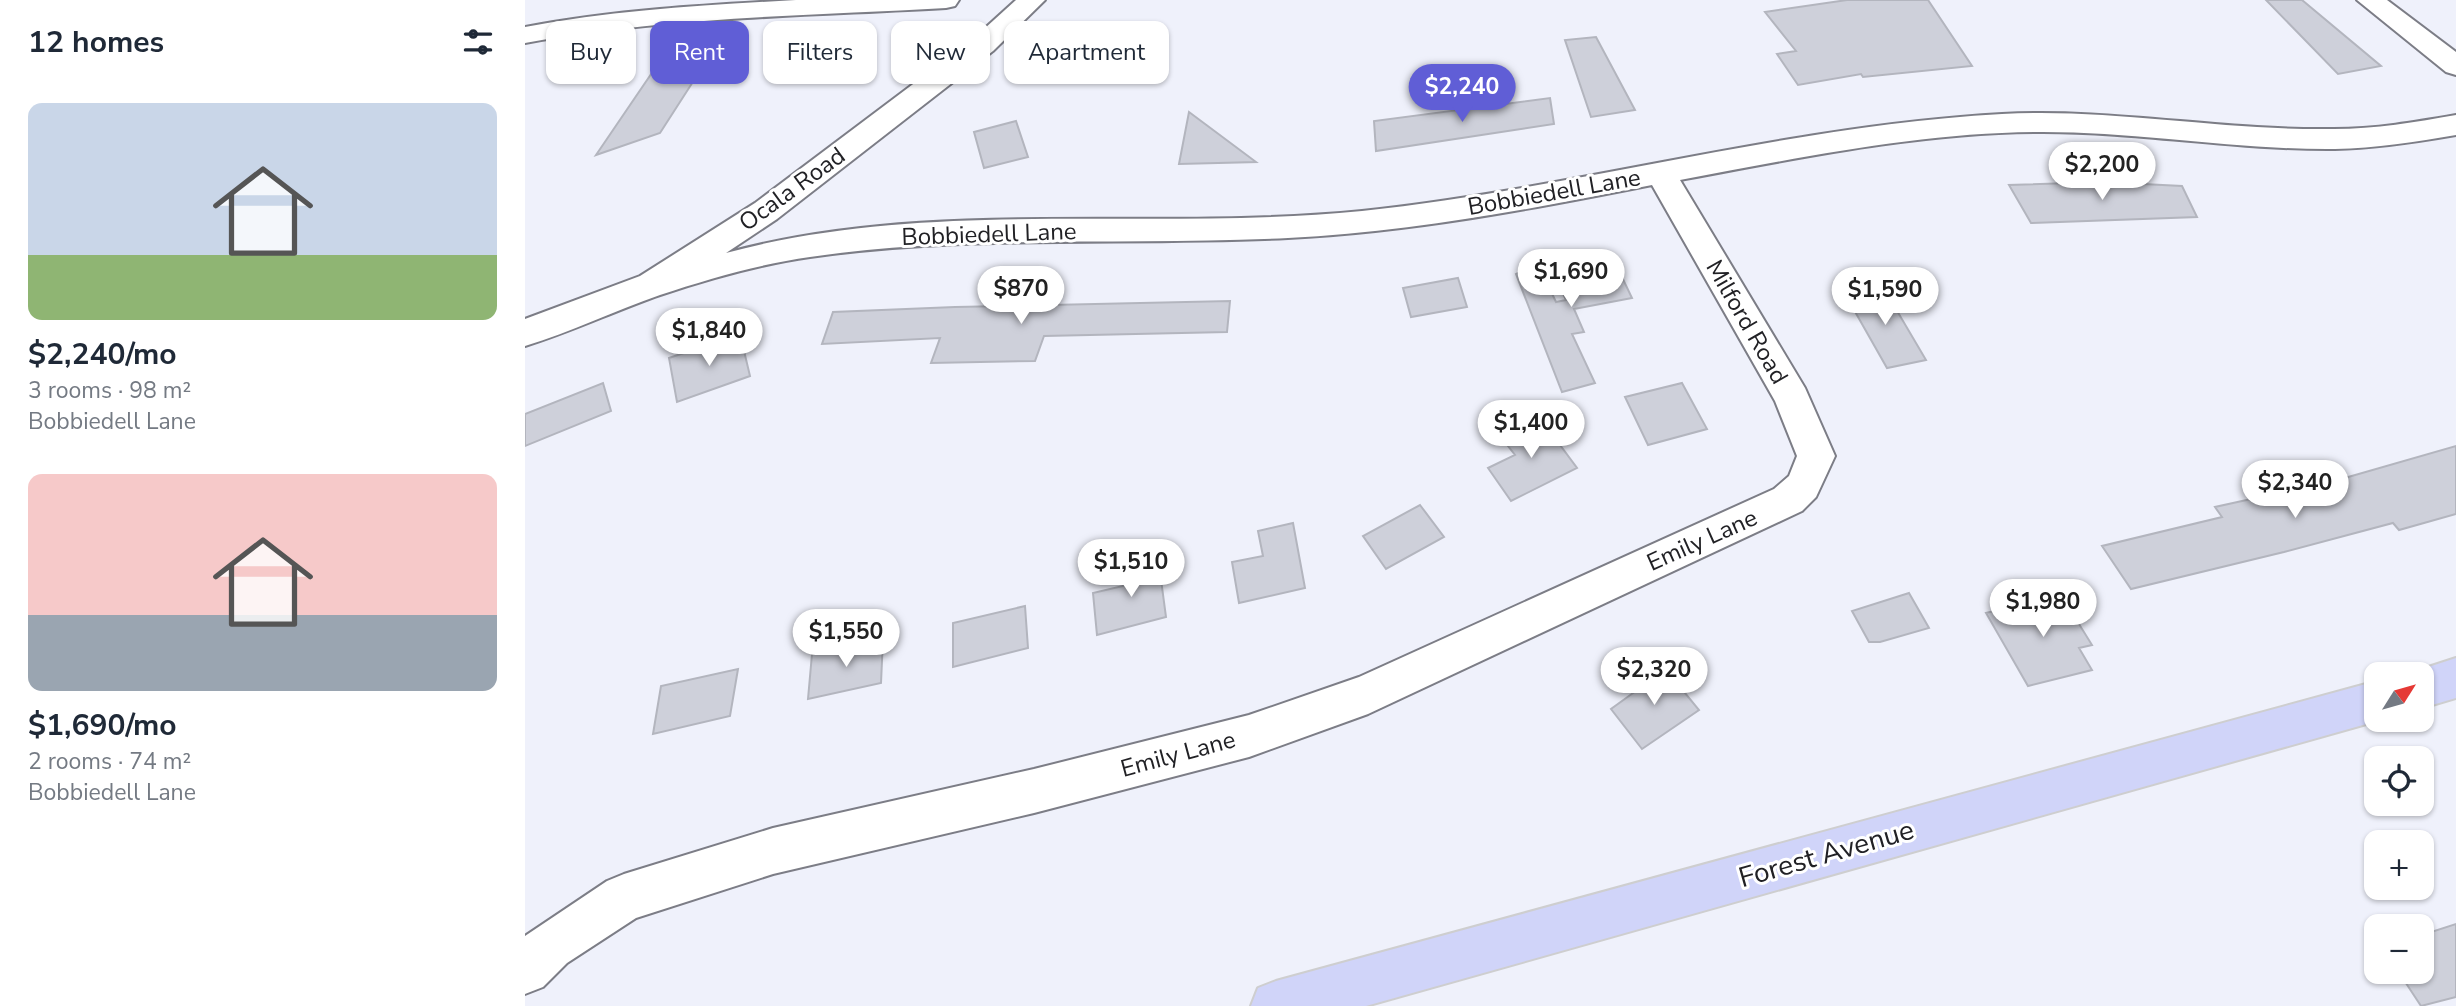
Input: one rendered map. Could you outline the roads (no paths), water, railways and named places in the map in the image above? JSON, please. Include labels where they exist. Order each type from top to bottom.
[{"type":"main road","points":[[2434,684],[2456,678]]},
{"type":"main road","name":"Forest Avenue","points":[[1276,1006],[2364,705]]},
{"type":"street","points":[[525,35],[578,25],[665,15],[946,0]]},
{"type":"street","name":"Ocala Road","points":[[525,333],[652,285],[766,211],[983,45],[1032,0]]},
{"type":"street","points":[[2370,0],[2456,66]]},
{"type":"street","name":"Bobbiedell Lane","points":[[652,285],[807,246],[932,234],[1288,227],[1361,222],[1661,174],[1775,151],[1887,134],[2003,123],[2146,125],[2321,139],[2397,135],[2456,125]]},
{"type":"street","name":"Milford Road","points":[[1661,174],[1792,398],[1817,456],[1809,475]]},
{"type":"street","name":"Emily Lane","points":[[525,969],[550,946],[624,898],[773,850],[1034,791],[1249,736],[1368,694],[1788,500],[1809,475]]}]
